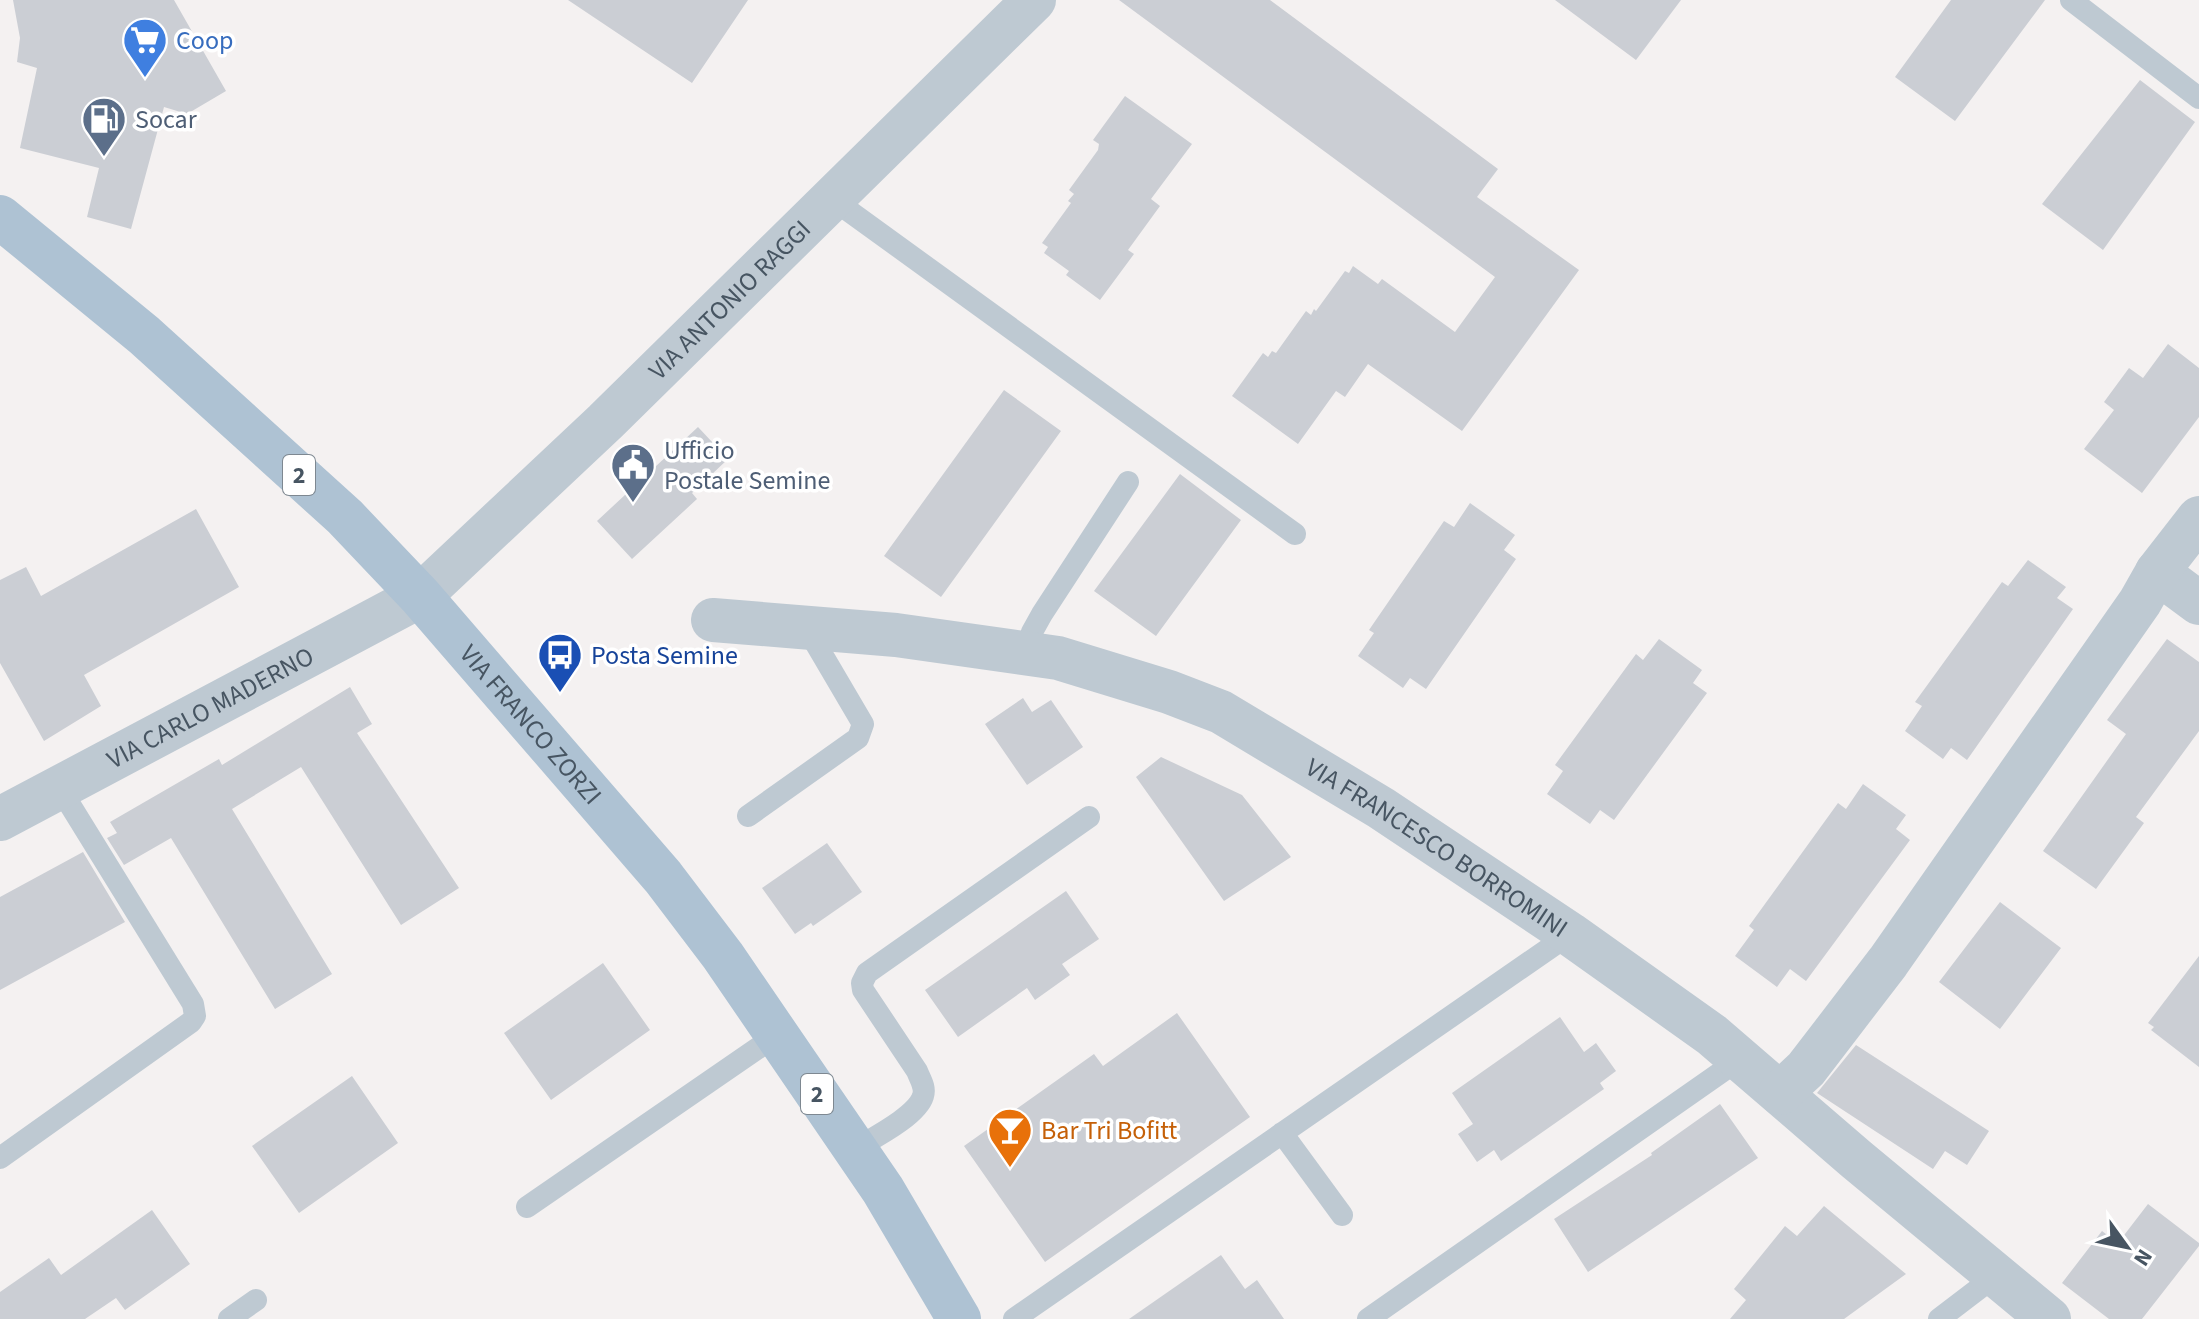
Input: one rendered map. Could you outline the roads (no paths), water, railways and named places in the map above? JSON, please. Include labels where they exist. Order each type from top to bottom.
[{"type":"main road","name":"VIA FRANCO ZORZI","points":[[0,217],[144,335],[345,517],[420,596],[663,877],[723,956],[883,1190],[959,1319]]},
{"type":"street","name":"VIA ANTONIO RAGGI","points":[[420,596],[605,422],[1034,0]]},
{"type":"street","points":[[1780,1093],[1806,1069],[1888,962],[2140,602],[2157,572],[2199,518]]},
{"type":"street","points":[[2157,572],[2199,603]]},
{"type":"street","name":"VIA CARLO MADERNO","points":[[0,819],[420,596]]},
{"type":"street","name":"VIA FRANCESCO BORROMINI","points":[[713,620],[896,635],[1058,658],[1169,692],[1221,712],[1381,808],[1570,934],[1712,1035],[2049,1319]]},
{"type":"lane","points":[[2071,0],[2199,98]]},
{"type":"lane","points":[[831,198],[1295,534]]},
{"type":"lane","points":[[1025,654],[1042,614],[1128,482]]},
{"type":"lane","points":[[748,816],[858,738],[862,731],[863,724],[806,627]]},
{"type":"lane","points":[[0,1158],[191,1022],[195,1016],[193,1004],[59,787]]},
{"type":"lane","points":[[855,1149],[908,1115],[923,1097],[924,1086],[863,990],[862,983],[867,973],[1089,817]]},
{"type":"lane","points":[[1014,1319],[1570,934]]},
{"type":"lane","points":[[527,1207],[777,1035]]},
{"type":"lane","points":[[1368,1319],[1740,1059]]},
{"type":"lane","points":[[1282,1133],[1342,1215]]},
{"type":"lane","points":[[1939,1319],[1998,1274]]},
{"type":"lane","points":[[229,1319],[256,1300]]},
{"type":"place","name":"Coop","points":[[145,79]]},
{"type":"place","name":"Socar","points":[[104,158]]},
{"type":"place","name":"Ufficio Postale Semine","points":[[633,504]]},
{"type":"place","name":"Posta Semine","points":[[560,694]]},
{"type":"place","name":"Bar Tri Bofitt","points":[[1010,1169]]}]
